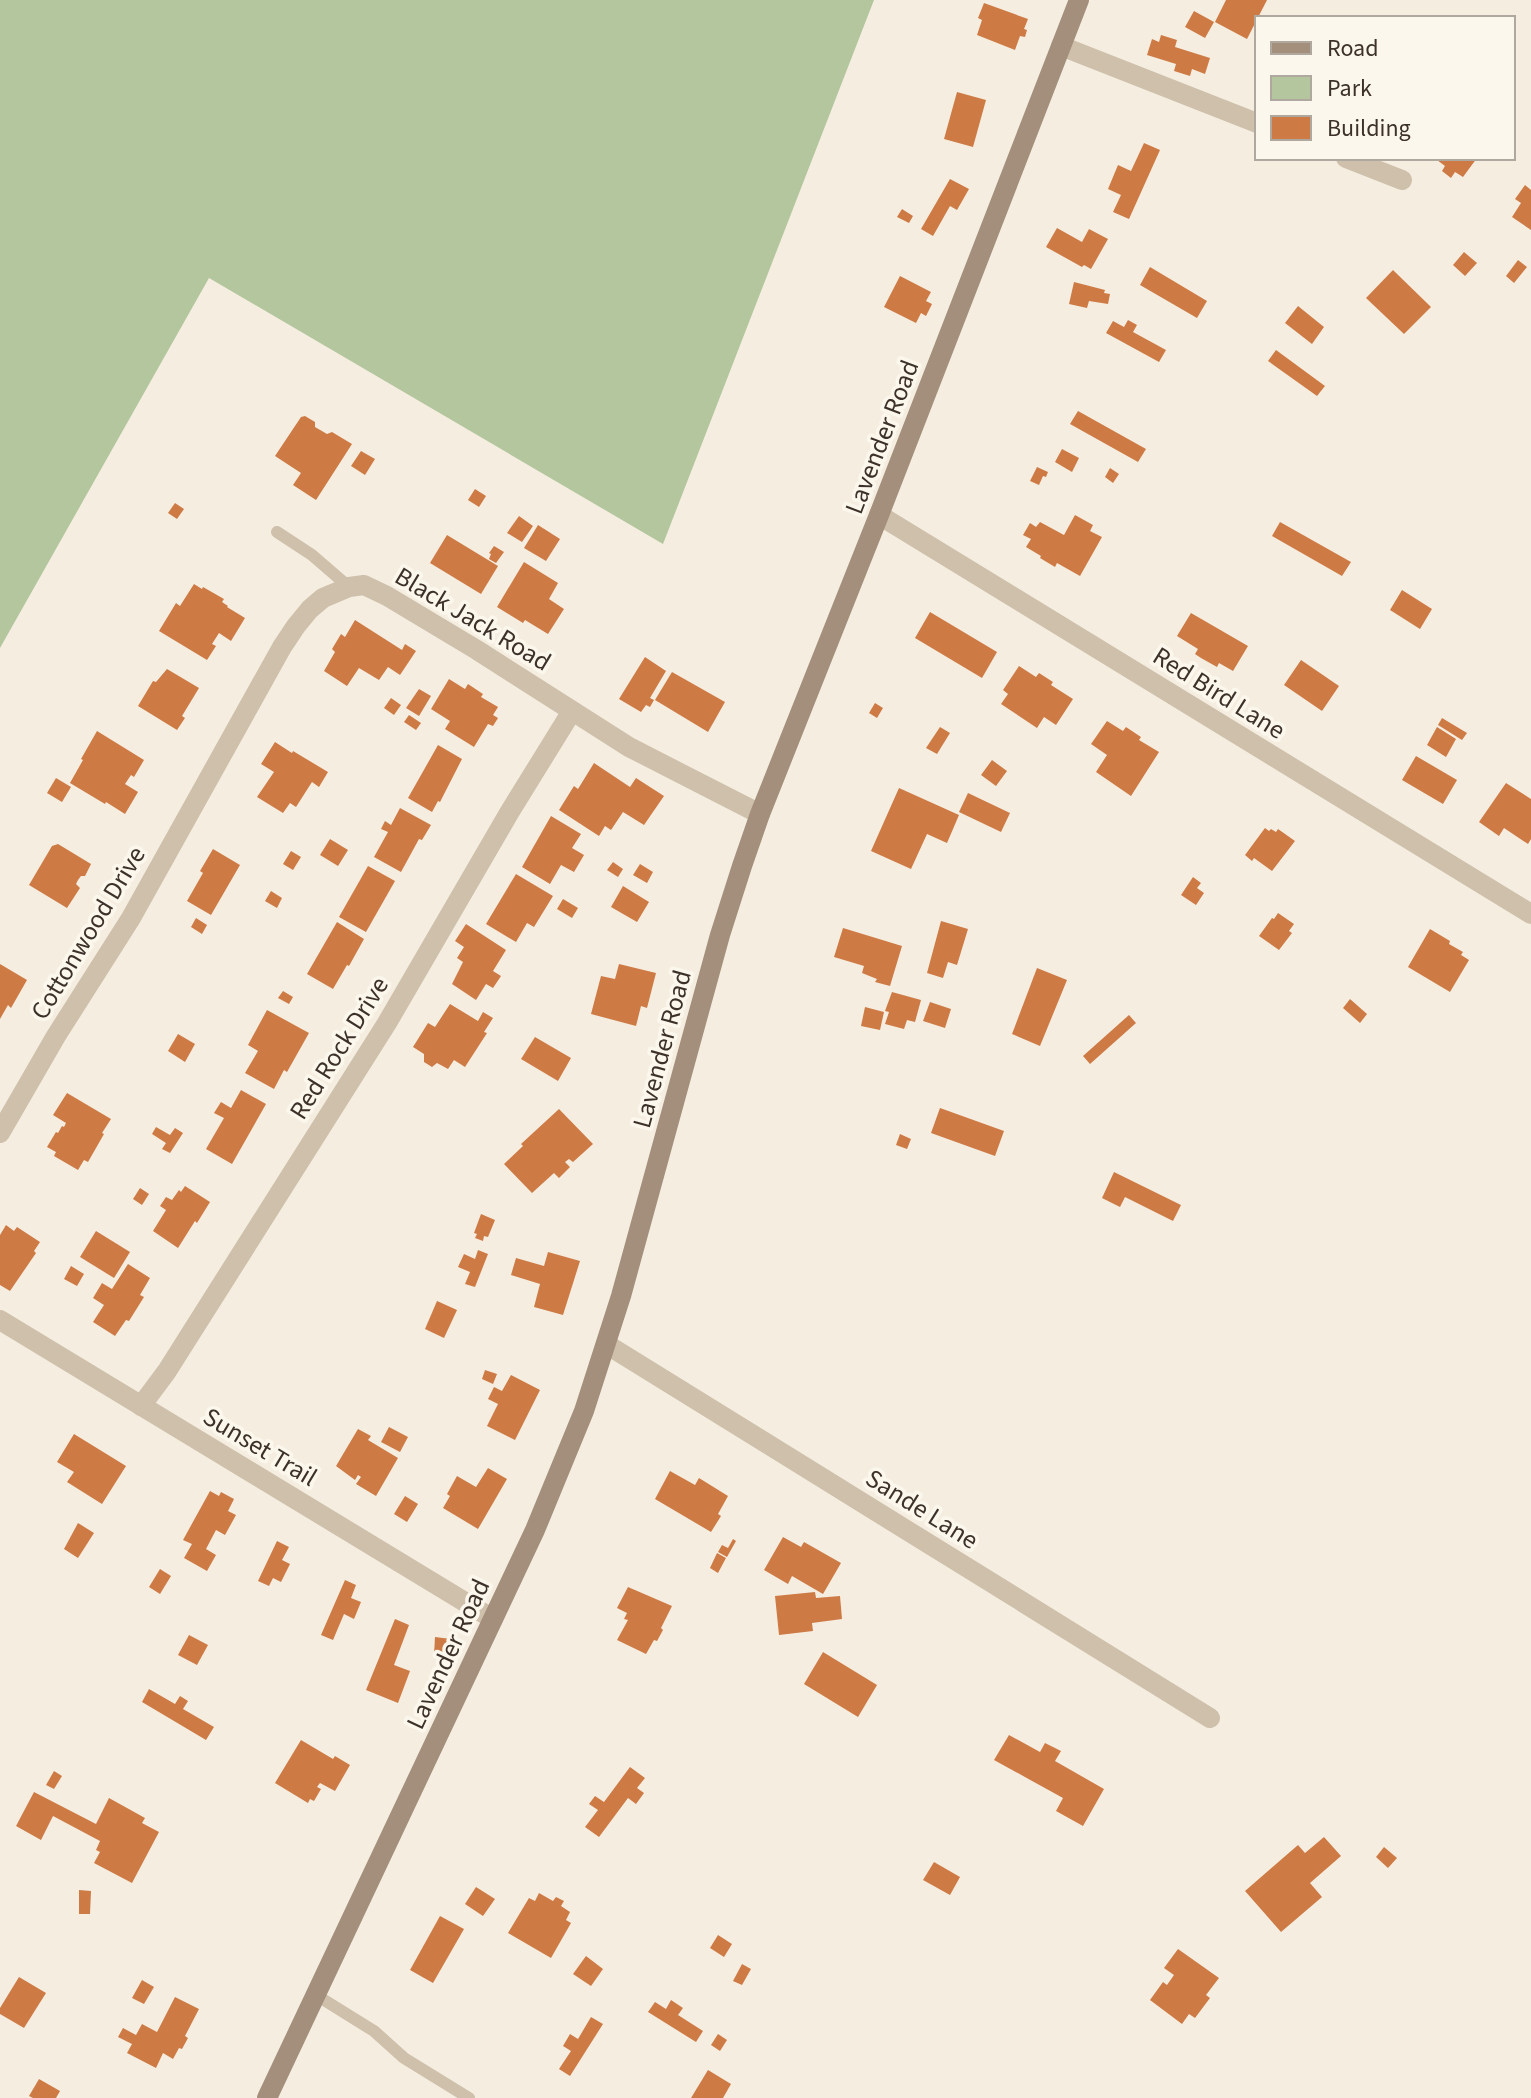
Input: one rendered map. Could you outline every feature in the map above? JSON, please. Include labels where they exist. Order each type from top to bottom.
[{"type":"street","name":"Lavender Road","points":[[267,2098],[551,1494],[584,1411],[606,1344],[720,935],[760,814],[1079,0]]},
{"type":"street","points":[[1061,46],[1255,122]]},
{"type":"street","points":[[1351,160],[1402,180]]},
{"type":"street","name":"Red Bird Lane","points":[[879,515],[1531,914]]},
{"type":"street","name":"Black Jack Road","points":[[349,587],[364,585],[387,596],[629,747],[760,814]]},
{"type":"street","name":"Cottonwood Drive","points":[[0,1133],[56,1036],[131,918],[218,759],[296,626],[323,598],[349,587]]},
{"type":"street","name":"Red Rock Drive","points":[[141,1406],[167,1371],[387,1023],[572,711]]},
{"type":"street","name":"Sunset Trail","points":[[0,1320],[493,1619]]},
{"type":"street","name":"Sande Lane","points":[[606,1344],[1210,1718]]},
{"type":"lane","points":[[277,532],[312,555],[349,587]]},
{"type":"lane","points":[[316,1995],[374,2031],[404,2058],[469,2098]]},
{"type":"green space","points":[[0,0],[874,0],[663,544],[209,278],[0,648]]},
{"type":"building","points":[[1226,0],[1267,0],[1259,16],[1255,16],[1255,23],[1247,39],[1215,22]]},
{"type":"building","points":[[984,3],[1028,19],[1025,37],[1020,36],[1015,50],[977,35],[982,20],[978,18]]},
{"type":"building","points":[[1194,11],[1214,22],[1205,38],[1185,27]]},
{"type":"building","points":[[1161,35],[1177,40],[1175,47],[1210,58],[1205,74],[1192,69],[1190,76],[1174,71],[1176,64],[1147,55],[1152,39],[1159,42]]},
{"type":"building","points":[[957,92],[986,100],[973,147],[944,139]]},
{"type":"building","points":[[1144,143],[1160,150],[1129,219],[1113,212],[1121,195],[1108,189],[1118,165],[1131,171]]},
{"type":"building","points":[[1437,160],[1476,160],[1463,177],[1455,172],[1451,178],[1442,171],[1445,166]]},
{"type":"building","points":[[950,179],[969,189],[957,210],[950,206],[933,236],[921,229]]},
{"type":"building","points":[[1525,185],[1531,190],[1531,230],[1512,217],[1521,203],[1515,199]]},
{"type":"building","points":[[902,209],[913,216],[909,223],[897,217]]},
{"type":"building","points":[[1057,228],[1082,242],[1089,229],[1108,239],[1091,269],[1046,247]]},
{"type":"building","points":[[1464,252],[1477,263],[1465,276],[1453,265]]},
{"type":"building","points":[[1518,260],[1527,267],[1514,283],[1506,276]]},
{"type":"building","points":[[1150,267],[1207,301],[1197,318],[1140,285]]},
{"type":"building","points":[[1393,270],[1431,307],[1404,334],[1366,298]]},
{"type":"building","points":[[900,276],[931,292],[926,301],[932,304],[926,316],[921,313],[916,323],[884,307]]},
{"type":"building","points":[[1074,282],[1105,290],[1104,293],[1110,294],[1108,304],[1089,301],[1087,308],[1069,304]]},
{"type":"building","points":[[1298,306],[1324,327],[1312,344],[1285,323]]},
{"type":"building","points":[[1128,320],[1137,325],[1133,332],[1166,350],[1159,362],[1106,333],[1113,321],[1124,327]]},
{"type":"building","points":[[1276,350],[1325,386],[1317,396],[1268,361]]},
{"type":"building","points":[[1078,411],[1146,449],[1138,462],[1070,424]]},
{"type":"building","points":[[301,417],[315,422],[315,427],[327,434],[332,432],[352,444],[316,500],[293,485],[301,473],[275,456]]},
{"type":"building","points":[[1062,449],[1079,458],[1072,472],[1055,462]]},
{"type":"building","points":[[361,451],[375,459],[365,475],[351,466]]},
{"type":"building","points":[[1037,467],[1048,472],[1039,485],[1030,481]]},
{"type":"building","points":[[1110,468],[1119,474],[1113,483],[1105,477]]},
{"type":"building","points":[[475,489],[486,496],[479,507],[468,500]]},
{"type":"building","points":[[175,503],[184,509],[177,519],[168,513]]},
{"type":"building","points":[[1075,515],[1093,525],[1090,531],[1102,537],[1080,576],[1057,563],[1055,567],[1040,558],[1026,547],[1031,539],[1023,535],[1030,523],[1036,527],[1040,522],[1064,535]]},
{"type":"building","points":[[519,516],[533,526],[522,542],[507,533]]},
{"type":"building","points":[[1280,522],[1351,562],[1342,576],[1272,536]]},
{"type":"building","points":[[538,525],[560,539],[546,561],[524,548]]},
{"type":"building","points":[[447,535],[498,566],[481,594],[430,563]]},
{"type":"building","points":[[494,546],[504,552],[496,563],[489,559]]},
{"type":"building","points":[[524,562],[558,583],[549,599],[564,609],[548,634],[497,607]]},
{"type":"building","points":[[194,584],[224,599],[222,602],[227,607],[245,618],[231,641],[219,633],[212,644],[216,646],[207,660],[159,631],[176,603],[180,606]]},
{"type":"building","points":[[1402,590],[1432,609],[1420,629],[1390,610]]},
{"type":"building","points":[[930,612],[997,652],[982,678],[915,638]]},
{"type":"building","points":[[1191,613],[1248,646],[1233,671],[1201,658],[1195,654],[1198,649],[1177,636]]},
{"type":"building","points":[[355,620],[402,650],[405,644],[416,651],[400,675],[388,667],[379,680],[359,668],[347,686],[324,671],[341,634],[345,637]]},
{"type":"building","points":[[645,657],[666,671],[650,698],[654,700],[650,707],[646,705],[641,712],[619,699]]},
{"type":"building","points":[[1301,660],[1339,686],[1322,711],[1284,685]]},
{"type":"building","points":[[1019,666],[1036,677],[1039,673],[1073,699],[1056,725],[1044,717],[1037,728],[1001,704],[1008,694],[1003,690]]},
{"type":"building","points":[[167,669],[199,688],[177,730],[138,706],[153,681],[156,682]]},
{"type":"building","points":[[672,672],[725,702],[708,732],[655,700]]},
{"type":"building","points":[[449,679],[465,689],[468,684],[483,694],[481,697],[498,707],[493,715],[498,718],[493,726],[488,724],[474,747],[445,729],[450,721],[431,709]]},
{"type":"building","points":[[419,689],[431,696],[419,716],[406,708]]},
{"type":"building","points":[[391,698],[401,705],[394,715],[384,708]]},
{"type":"building","points":[[875,703],[883,708],[877,718],[869,713]]},
{"type":"building","points":[[409,715],[421,723],[416,730],[404,722]]},
{"type":"building","points":[[1442,718],[1467,733],[1462,740],[1438,725]]},
{"type":"building","points":[[1107,721],[1123,731],[1126,727],[1141,737],[1139,740],[1159,752],[1131,796],[1096,772],[1107,755],[1091,744]]},
{"type":"building","points":[[940,727],[950,733],[937,754],[926,748]]},
{"type":"building","points":[[1437,727],[1456,739],[1446,757],[1427,745]]},
{"type":"building","points":[[97,731],[144,760],[134,777],[131,775],[125,784],[138,792],[125,814],[70,783]]},
{"type":"building","points":[[275,742],[328,772],[319,787],[312,782],[296,807],[290,803],[283,813],[257,797],[274,772],[261,764]]},
{"type":"building","points":[[438,745],[462,759],[432,812],[408,798]]},
{"type":"building","points":[[1416,756],[1457,780],[1443,804],[1402,780]]},
{"type":"building","points":[[992,760],[1007,771],[996,786],[981,775]]},
{"type":"building","points":[[594,763],[630,787],[636,778],[664,796],[644,825],[623,812],[611,830],[605,826],[599,836],[559,810],[574,786],[578,789]]},
{"type":"building","points":[[56,778],[71,787],[62,802],[47,793]]},
{"type":"building","points":[[1506,783],[1531,799],[1531,839],[1528,844],[1504,828],[1499,836],[1479,822]]},
{"type":"building","points":[[899,788],[959,815],[947,843],[927,834],[911,869],[871,851]]},
{"type":"building","points":[[968,793],[1010,813],[1001,832],[959,812]]},
{"type":"building","points":[[400,808],[431,825],[422,840],[419,839],[401,872],[374,857],[388,832],[381,829],[385,821],[391,825]]},
{"type":"building","points":[[551,816],[581,834],[572,848],[584,855],[574,872],[561,865],[550,884],[522,867]]},
{"type":"building","points":[[1265,828],[1276,832],[1278,829],[1295,841],[1272,871],[1245,855]]},
{"type":"building","points":[[330,839],[348,850],[338,866],[320,855]]},
{"type":"building","points":[[58,844],[91,864],[85,876],[78,880],[76,884],[80,888],[67,908],[29,885],[52,846]]},
{"type":"building","points":[[213,849],[240,865],[211,915],[187,901]]},
{"type":"building","points":[[291,851],[301,857],[293,870],[283,864]]},
{"type":"building","points":[[613,862],[623,869],[618,877],[607,870]]},
{"type":"building","points":[[640,864],[653,872],[647,883],[633,875]]},
{"type":"building","points":[[368,866],[395,881],[366,932],[339,917]]},
{"type":"building","points":[[516,874],[553,896],[534,927],[527,923],[516,942],[486,924]]},
{"type":"building","points":[[1193,877],[1201,883],[1197,888],[1204,893],[1196,905],[1181,895]]},
{"type":"building","points":[[623,886],[649,902],[637,922],[611,907]]},
{"type":"building","points":[[271,891],[282,898],[277,908],[265,901]]},
{"type":"building","points":[[563,899],[578,908],[572,918],[557,909]]},
{"type":"building","points":[[1278,913],[1294,924],[1289,931],[1292,933],[1279,950],[1259,936]]},
{"type":"building","points":[[196,918],[207,925],[202,934],[191,927]]},
{"type":"building","points":[[941,921],[968,929],[957,965],[948,962],[943,978],[927,973]]},
{"type":"building","points":[[337,922],[364,939],[333,989],[307,974]]},
{"type":"building","points":[[466,924],[506,950],[493,971],[501,976],[493,988],[486,984],[476,1000],[452,984],[463,962],[457,958],[464,947],[455,941]]},
{"type":"building","points":[[843,928],[902,946],[890,986],[875,982],[877,979],[862,973],[864,966],[834,957]]},
{"type":"building","points":[[1430,929],[1450,941],[1449,944],[1463,952],[1461,955],[1469,960],[1450,992],[1408,967]]},
{"type":"building","points":[[0,964],[27,980],[11,1008],[8,1005],[0,1019]]},
{"type":"building","points":[[619,964],[656,973],[647,1008],[641,1006],[636,1026],[591,1014],[601,976],[615,979]]},
{"type":"building","points":[[1037,968],[1067,980],[1040,1046],[1012,1034]]},
{"type":"building","points":[[283,991],[293,997],[289,1004],[278,998]]},
{"type":"building","points":[[892,992],[921,1000],[915,1022],[907,1020],[904,1029],[885,1024],[889,1012],[885,1011]]},
{"type":"building","points":[[1350,999],[1367,1014],[1360,1023],[1343,1008]]},
{"type":"building","points":[[930,1002],[951,1009],[945,1028],[923,1021]]},
{"type":"building","points":[[450,1004],[478,1021],[483,1012],[493,1018],[465,1067],[454,1060],[448,1069],[437,1063],[432,1067],[424,1062],[424,1054],[413,1047],[428,1023],[435,1027]]},
{"type":"building","points":[[865,1007],[884,1012],[880,1030],[861,1026]]},
{"type":"building","points":[[267,1010],[309,1033],[274,1089],[245,1073],[258,1051],[248,1045]]},
{"type":"building","points":[[1129,1015],[1136,1023],[1090,1064],[1083,1056]]},
{"type":"building","points":[[178,1034],[195,1044],[185,1062],[168,1051]]},
{"type":"building","points":[[535,1037],[571,1058],[558,1081],[521,1059]]},
{"type":"building","points":[[241,1090],[266,1104],[232,1164],[206,1149],[224,1118],[214,1113],[221,1102],[231,1108]]},
{"type":"building","points":[[67,1093],[111,1119],[88,1162],[84,1160],[78,1170],[54,1156],[56,1152],[47,1147],[66,1123],[53,1115]]},
{"type":"building","points":[[940,1108],[1004,1131],[995,1156],[931,1133]]},
{"type":"building","points":[[559,1109],[593,1144],[573,1162],[569,1159],[565,1162],[570,1167],[559,1178],[554,1173],[532,1193],[504,1164]]},
{"type":"building","points":[[156,1127],[170,1135],[175,1128],[183,1133],[170,1153],[162,1149],[166,1143],[152,1134]]},
{"type":"building","points":[[900,1134],[911,1139],[907,1149],[896,1145]]},
{"type":"building","points":[[1114,1172],[1181,1205],[1173,1221],[1125,1197],[1120,1207],[1102,1198]]},
{"type":"building","points":[[185,1186],[210,1202],[178,1248],[153,1231],[166,1210],[160,1206],[166,1197],[172,1200]]},
{"type":"building","points":[[140,1188],[149,1194],[142,1205],[133,1199]]},
{"type":"building","points":[[481,1214],[495,1220],[483,1241],[475,1238],[477,1234],[474,1233]]},
{"type":"building","points":[[6,1225],[14,1231],[17,1227],[40,1242],[10,1291],[0,1285],[0,1235]]},
{"type":"building","points":[[96,1231],[130,1252],[114,1278],[80,1257]]},
{"type":"building","points":[[478,1250],[488,1254],[475,1287],[465,1284],[470,1272],[458,1267],[464,1254],[475,1259]]},
{"type":"building","points":[[548,1252],[580,1261],[563,1315],[534,1307],[540,1284],[511,1275],[516,1258],[544,1266]]},
{"type":"building","points":[[128,1264],[150,1278],[140,1295],[144,1297],[115,1336],[93,1322],[104,1305],[93,1298],[102,1283],[112,1289]]},
{"type":"building","points":[[71,1266],[84,1274],[77,1286],[64,1279]]},
{"type":"building","points":[[437,1301],[457,1310],[444,1338],[425,1329]]},
{"type":"building","points":[[485,1370],[497,1374],[493,1384],[482,1379]]},
{"type":"building","points":[[511,1375],[540,1390],[515,1440],[487,1426],[498,1404],[488,1399],[494,1387],[502,1391]]},
{"type":"building","points":[[389,1427],[408,1437],[400,1452],[381,1442]]},
{"type":"building","points":[[358,1429],[371,1436],[368,1440],[398,1458],[376,1496],[356,1484],[361,1477],[358,1475],[355,1480],[336,1466]]},
{"type":"building","points":[[74,1434],[126,1466],[102,1504],[67,1482],[74,1472],[57,1462]]},
{"type":"building","points":[[488,1468],[507,1479],[478,1529],[443,1508],[457,1476],[476,1487]]},
{"type":"building","points":[[670,1471],[695,1485],[699,1478],[728,1496],[711,1532],[655,1499]]},
{"type":"building","points":[[210,1491],[219,1496],[221,1492],[234,1499],[228,1511],[236,1515],[225,1535],[216,1530],[206,1549],[216,1555],[207,1571],[184,1558],[192,1544],[183,1540]]},
{"type":"building","points":[[405,1496],[418,1504],[407,1522],[394,1514]]},
{"type":"building","points":[[78,1523],[94,1533],[78,1558],[64,1549]]},
{"type":"building","points":[[783,1537],[801,1547],[804,1542],[841,1563],[823,1594],[792,1576],[788,1584],[764,1570]]},
{"type":"building","points":[[733,1539],[736,1541],[727,1557],[718,1552],[722,1545],[728,1548]]},
{"type":"building","points":[[277,1541],[289,1547],[282,1560],[290,1564],[281,1582],[273,1578],[269,1586],[258,1581]]},
{"type":"building","points":[[717,1553],[726,1558],[718,1573],[710,1568]]},
{"type":"building","points":[[160,1569],[171,1576],[160,1594],[149,1587]]},
{"type":"building","points":[[345,1580],[356,1585],[351,1598],[361,1602],[354,1619],[344,1614],[333,1640],[321,1635]]},
{"type":"building","points":[[628,1587],[672,1606],[661,1628],[663,1630],[646,1654],[617,1640],[628,1620],[624,1619],[627,1613],[617,1608]]},
{"type":"building","points":[[815,1592],[816,1598],[840,1596],[842,1619],[812,1623],[813,1631],[779,1635],[775,1596]]},
{"type":"building","points":[[395,1619],[409,1625],[394,1665],[410,1671],[398,1703],[366,1690]]},
{"type":"building","points":[[189,1635],[208,1645],[197,1665],[178,1655]]},
{"type":"building","points":[[435,1637],[451,1639],[450,1656],[434,1655]]},
{"type":"building","points":[[823,1652],[877,1685],[858,1717],[804,1684]]},
{"type":"building","points":[[149,1689],[175,1704],[180,1696],[188,1701],[183,1709],[214,1727],[206,1740],[142,1702]]},
{"type":"building","points":[[1009,1735],[1040,1752],[1045,1743],[1061,1751],[1055,1761],[1104,1789],[1083,1826],[1056,1811],[1063,1798],[994,1760]]},
{"type":"building","points":[[301,1740],[350,1765],[335,1791],[320,1783],[317,1787],[321,1789],[314,1801],[310,1799],[308,1803],[275,1783]]},
{"type":"building","points":[[630,1767],[645,1778],[637,1788],[644,1793],[636,1804],[628,1798],[599,1837],[585,1827],[598,1810],[589,1804],[595,1796],[604,1802]]},
{"type":"building","points":[[54,1771],[62,1776],[54,1789],[46,1785]]},
{"type":"building","points":[[34,1792],[96,1824],[109,1798],[145,1818],[142,1823],[159,1832],[132,1883],[94,1863],[100,1852],[96,1850],[100,1841],[53,1816],[41,1840],[16,1826]]},
{"type":"building","points":[[1324,1837],[1341,1856],[1310,1883],[1322,1897],[1281,1932],[1245,1891],[1298,1845],[1305,1853]]},
{"type":"building","points":[[1384,1847],[1397,1858],[1388,1868],[1376,1857]]},
{"type":"building","points":[[934,1862],[960,1877],[950,1895],[923,1880]]},
{"type":"building","points":[[476,1887],[495,1899],[483,1916],[465,1904]]},
{"type":"building","points":[[79,1890],[91,1891],[90,1914],[79,1914]]},
{"type":"building","points":[[539,1893],[553,1901],[556,1897],[564,1901],[561,1906],[570,1912],[566,1920],[571,1923],[551,1958],[508,1933],[529,1898],[535,1901]]},
{"type":"building","points":[[440,1916],[464,1929],[433,1983],[410,1970]]},
{"type":"building","points":[[718,1935],[732,1944],[724,1957],[710,1948]]},
{"type":"building","points":[[1178,1949],[1219,1978],[1206,1995],[1210,1998],[1195,2018],[1189,2014],[1182,2024],[1150,2000],[1163,1982],[1167,1985],[1174,1975],[1164,1968]]},
{"type":"building","points":[[586,1956],[603,1969],[591,1986],[573,1974]]},
{"type":"building","points":[[742,1964],[751,1969],[742,1985],[733,1981]]},
{"type":"building","points":[[19,1977],[46,1993],[24,2028],[0,2014],[0,2008]]},
{"type":"building","points":[[142,1980],[154,1987],[144,2004],[132,1998]]},
{"type":"building","points":[[175,1997],[199,2009],[182,2049],[179,2048],[173,2059],[163,2053],[156,2068],[127,2053],[132,2044],[118,2037],[123,2028],[136,2035],[142,2024],[157,2032]]},
{"type":"building","points":[[671,2000],[683,2008],[678,2015],[703,2031],[696,2042],[648,2012],[655,2002],[666,2009]]},
{"type":"building","points":[[591,2017],[603,2024],[570,2076],[559,2069],[571,2051],[563,2046],[570,2034],[578,2039]]},
{"type":"building","points":[[718,2034],[727,2040],[720,2051],[711,2045]]},
{"type":"building","points":[[708,2070],[731,2084],[723,2098],[691,2098]]},
{"type":"building","points":[[39,2079],[60,2091],[56,2098],[29,2096]]}]
